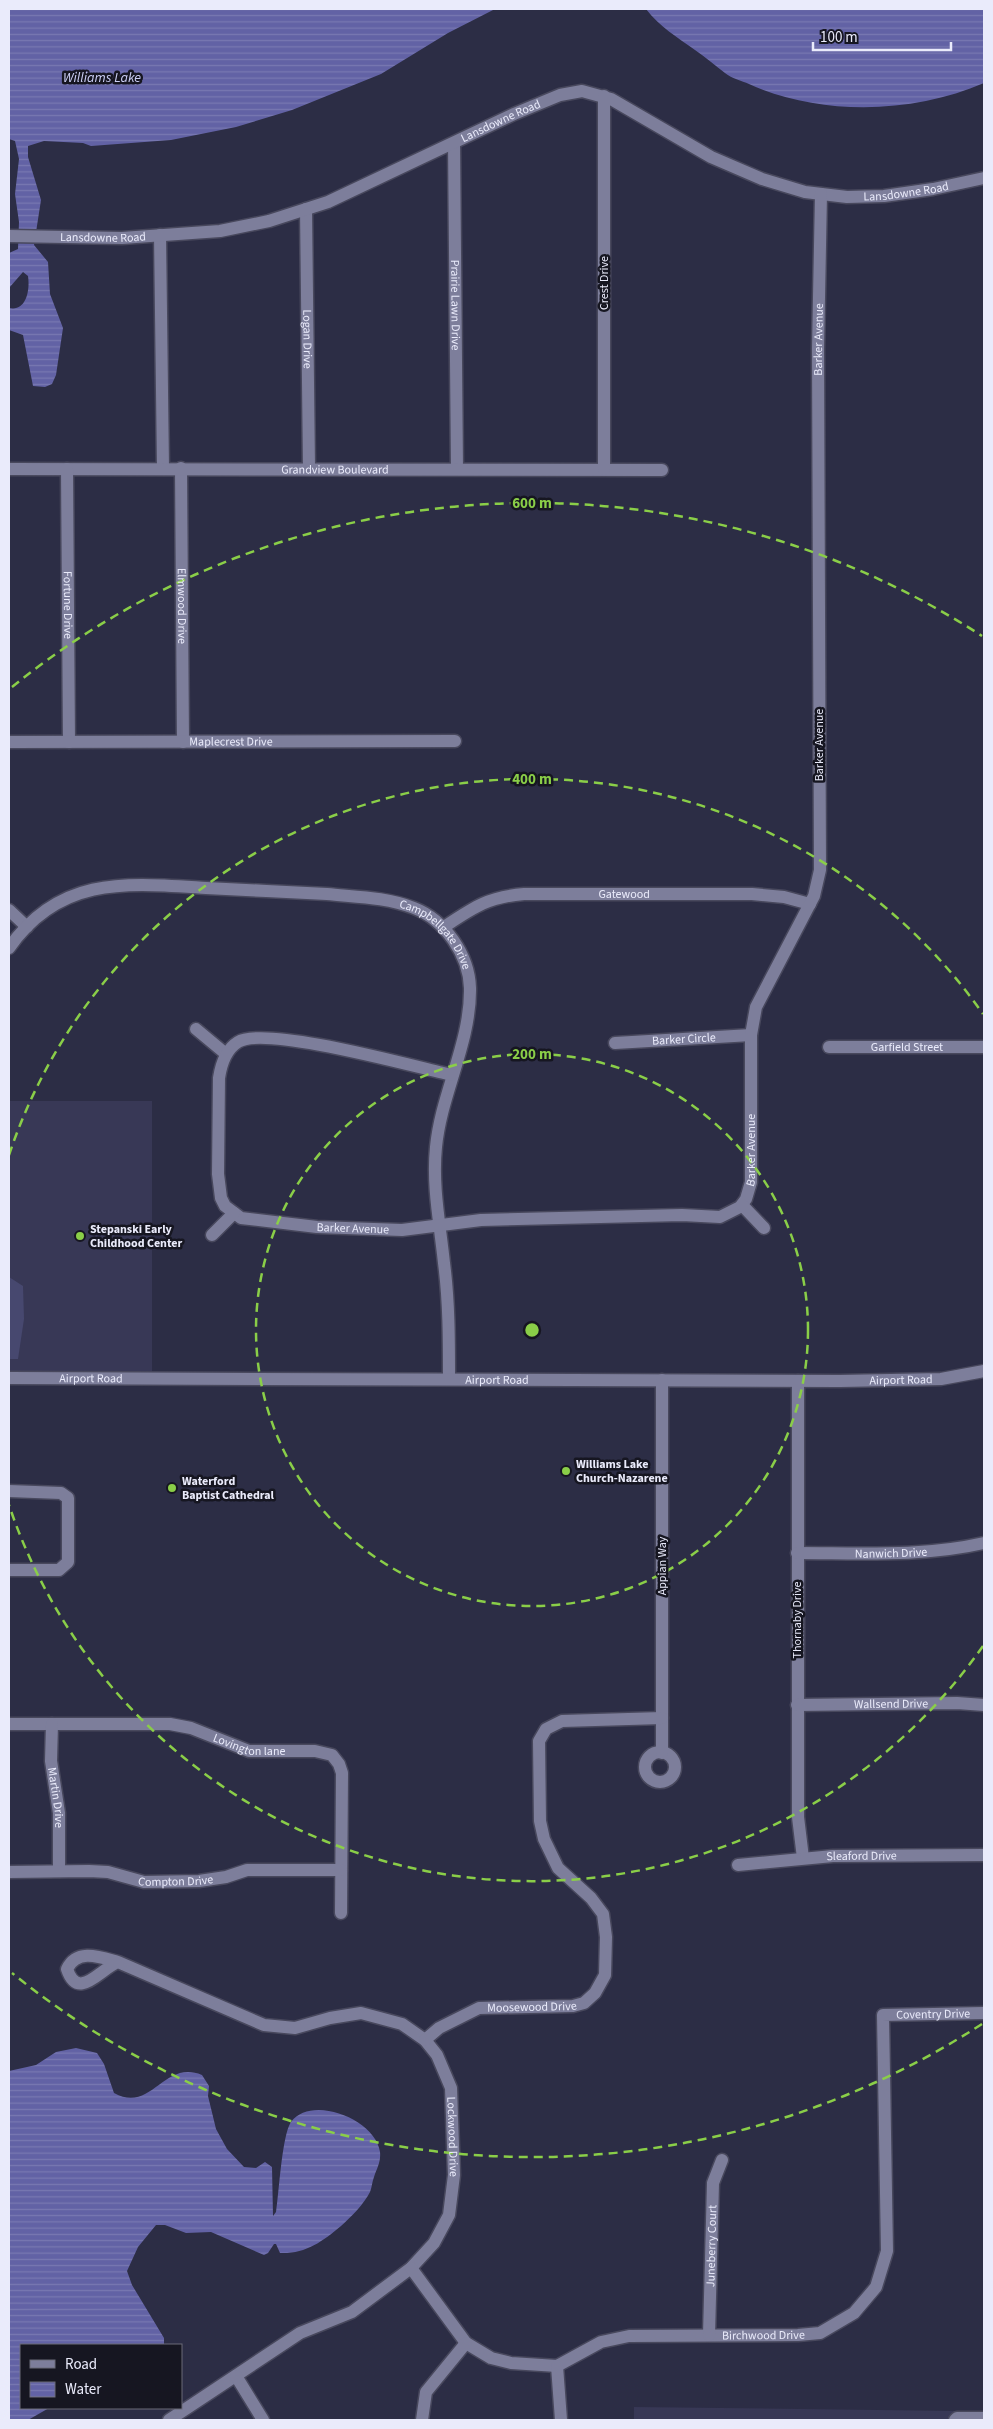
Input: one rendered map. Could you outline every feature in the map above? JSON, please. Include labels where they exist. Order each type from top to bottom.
[{"type":"street","name":"Lansdowne Road","points":[[12,236],[122,238],[220,231],[269,221],[328,202],[560,95],[582,91],[604,96],[711,158],[762,179],[805,192],[847,197],[884,196],[933,189],[984,178]]},
{"type":"street","name":"Crest Drive","points":[[604,96],[604,469]]},
{"type":"street","name":"Prairie Lawn Drive","points":[[454,143],[457,469]]},
{"type":"street","name":"Barker Avenue","points":[[234,1213],[241,1218],[258,1221],[317,1227],[402,1230],[481,1220],[588,1217],[720,1217],[742,1204],[746,1199],[751,1182],[751,1035],[756,1006],[814,896],[820,870],[818,349],[821,194]]},
{"type":"street","name":"Logan Drive","points":[[306,210],[309,468]]},
{"type":"street","points":[[160,235],[164,468]]},
{"type":"street","name":"Elmwood Drive","points":[[181,468],[183,742]]},
{"type":"street","name":"Grandview Boulevard","points":[[9,469],[662,470]]},
{"type":"street","name":"Fortune Drive","points":[[67,469],[69,742]]},
{"type":"street","name":"Maplecrest Drive","points":[[9,742],[455,741]]},
{"type":"street","name":"Campbellgate Drive","points":[[9,948],[27,927],[50,907],[82,891],[109,886],[138,885],[376,898],[416,908],[444,927],[455,943],[468,974],[470,988],[463,1036],[436,1146],[434,1178],[445,1264],[449,1330],[449,1379]]},
{"type":"street","name":"Gatewood","points":[[444,927],[474,907],[499,896],[524,894],[752,894],[784,897],[810,904]]},
{"type":"street","points":[[9,910],[27,927]]},
{"type":"street","points":[[196,1029],[226,1054]]},
{"type":"street","name":"Barker Circle","points":[[615,1043],[751,1035]]},
{"type":"street","points":[[212,1235],[234,1213],[226,1206],[222,1198],[218,1174],[219,1078],[221,1064],[226,1054],[238,1042],[251,1038],[267,1038],[340,1048],[452,1075]]},
{"type":"street","name":"Garfield Street","points":[[829,1047],[984,1047]]},
{"type":"street","points":[[742,1204],[764,1228]]},
{"type":"street","name":"Airport Road","points":[[9,1378],[798,1381],[931,1379],[984,1372]]},
{"type":"street","name":"Appian Way","points":[[662,1380],[662,1753]]},
{"type":"street","name":"Thornaby Drive","points":[[798,1381],[798,1817],[803,1858]]},
{"type":"street","points":[[9,1491],[61,1493],[68,1498],[68,1562],[59,1570],[9,1570]]},
{"type":"street","name":"Nanwich Drive","points":[[797,1553],[909,1553],[963,1548],[984,1543]]},
{"type":"street","name":"Wallsend Drive","points":[[798,1705],[957,1703],[984,1705]]},
{"type":"street","name":"Moosewood Drive","points":[[425,2040],[439,2028],[479,2008],[573,2006],[584,2003],[595,1993],[605,1975],[606,1937],[603,1914],[592,1898],[558,1868],[544,1839],[540,1821],[539,1741],[546,1729],[562,1721],[662,1718]]},
{"type":"street","name":"Lovington lane","points":[[9,1724],[170,1724],[192,1728],[249,1751],[315,1751],[332,1756],[339,1764],[342,1773],[341,1913]]},
{"type":"street","name":"Martin Drive","points":[[52,1724],[51,1761],[60,1813],[60,1871]]},
{"type":"street","name":"Sleaford Drive","points":[[738,1865],[833,1856],[984,1855]]},
{"type":"street","name":"Compton Drive","points":[[9,1872],[108,1872],[144,1882],[198,1881],[226,1877],[247,1870],[341,1870]]},
{"type":"street","name":"Lockwood Drive","points":[[118,1962],[264,2025],[295,2028],[330,2018],[361,2013],[402,2024],[425,2040],[437,2055],[451,2088],[454,2175],[449,2214],[434,2243],[411,2268],[352,2312],[300,2334],[169,2420]]},
{"type":"street","name":"Coventry Drive","points":[[884,2015],[984,2013]]},
{"type":"street","name":"Birchwood Drive","points":[[557,2366],[601,2342],[629,2336],[798,2335],[820,2332],[854,2313],[876,2287],[887,2251],[884,2015]]},
{"type":"street","name":"Juneberry Court","points":[[709,2335],[713,2183],[722,2160]]},
{"type":"street","points":[[411,2268],[466,2343],[492,2358],[511,2363],[557,2366],[561,2391],[561,2420]]},
{"type":"street","points":[[422,2420],[426,2392],[466,2343]]},
{"type":"street","points":[[236,2376],[263,2420]]},
{"type":"street","points":[[956,2419],[984,2418]]},
{"type":"shaded area","name":"Stepanski Early Childhood Center","points":[[9,1101],[152,1101],[152,1374],[9,1371]]},
{"type":"shaded area","points":[[9,1277],[23,1286],[24,1319],[18,1359],[9,1359]]},
{"type":"shaded area","points":[[634,2407],[957,2411],[957,2420],[634,2420]]},
{"type":"water","name":"Williams Lake","points":[[9,9],[495,9],[448,33],[381,74],[292,110],[236,127],[171,140],[91,146],[83,143],[44,141],[28,146],[28,157],[41,200],[34,245],[48,262],[50,294],[63,328],[56,375],[52,384],[45,387],[33,386],[23,335],[9,330],[9,308],[20,307],[26,298],[28,293],[28,276],[23,272],[9,288],[9,253],[18,249],[19,222],[15,194],[19,159],[15,141],[9,139]]},
{"type":"water","points":[[646,9],[984,9],[984,83],[927,101],[897,105],[866,107],[806,102],[777,94],[727,75],[669,31]]},
{"type":"water","points":[[76,2048],[97,2053],[104,2064],[114,2093],[127,2098],[138,2097],[177,2074],[189,2072],[202,2075],[209,2086],[208,2096],[216,2129],[227,2149],[244,2167],[256,2168],[265,2162],[272,2167],[273,2216],[276,2212],[285,2139],[291,2122],[301,2114],[313,2110],[327,2111],[342,2114],[356,2121],[376,2140],[380,2159],[370,2192],[357,2210],[327,2237],[305,2249],[280,2253],[276,2244],[274,2244],[268,2253],[264,2255],[211,2232],[186,2233],[165,2225],[156,2225],[138,2247],[127,2271],[132,2285],[164,2338],[164,2344],[20,2344],[20,2409],[47,2409],[28,2420],[9,2420],[9,2071],[36,2065],[56,2052]]},
{"type":"place","name":"Stepanski Early Childhood Center","points":[[80,1236]]},
{"type":"place","name":"Williams Lake Church-Nazarene","points":[[566,1471]]},
{"type":"place","name":"Waterford Baptist Cathedral","points":[[172,1488]]}]
